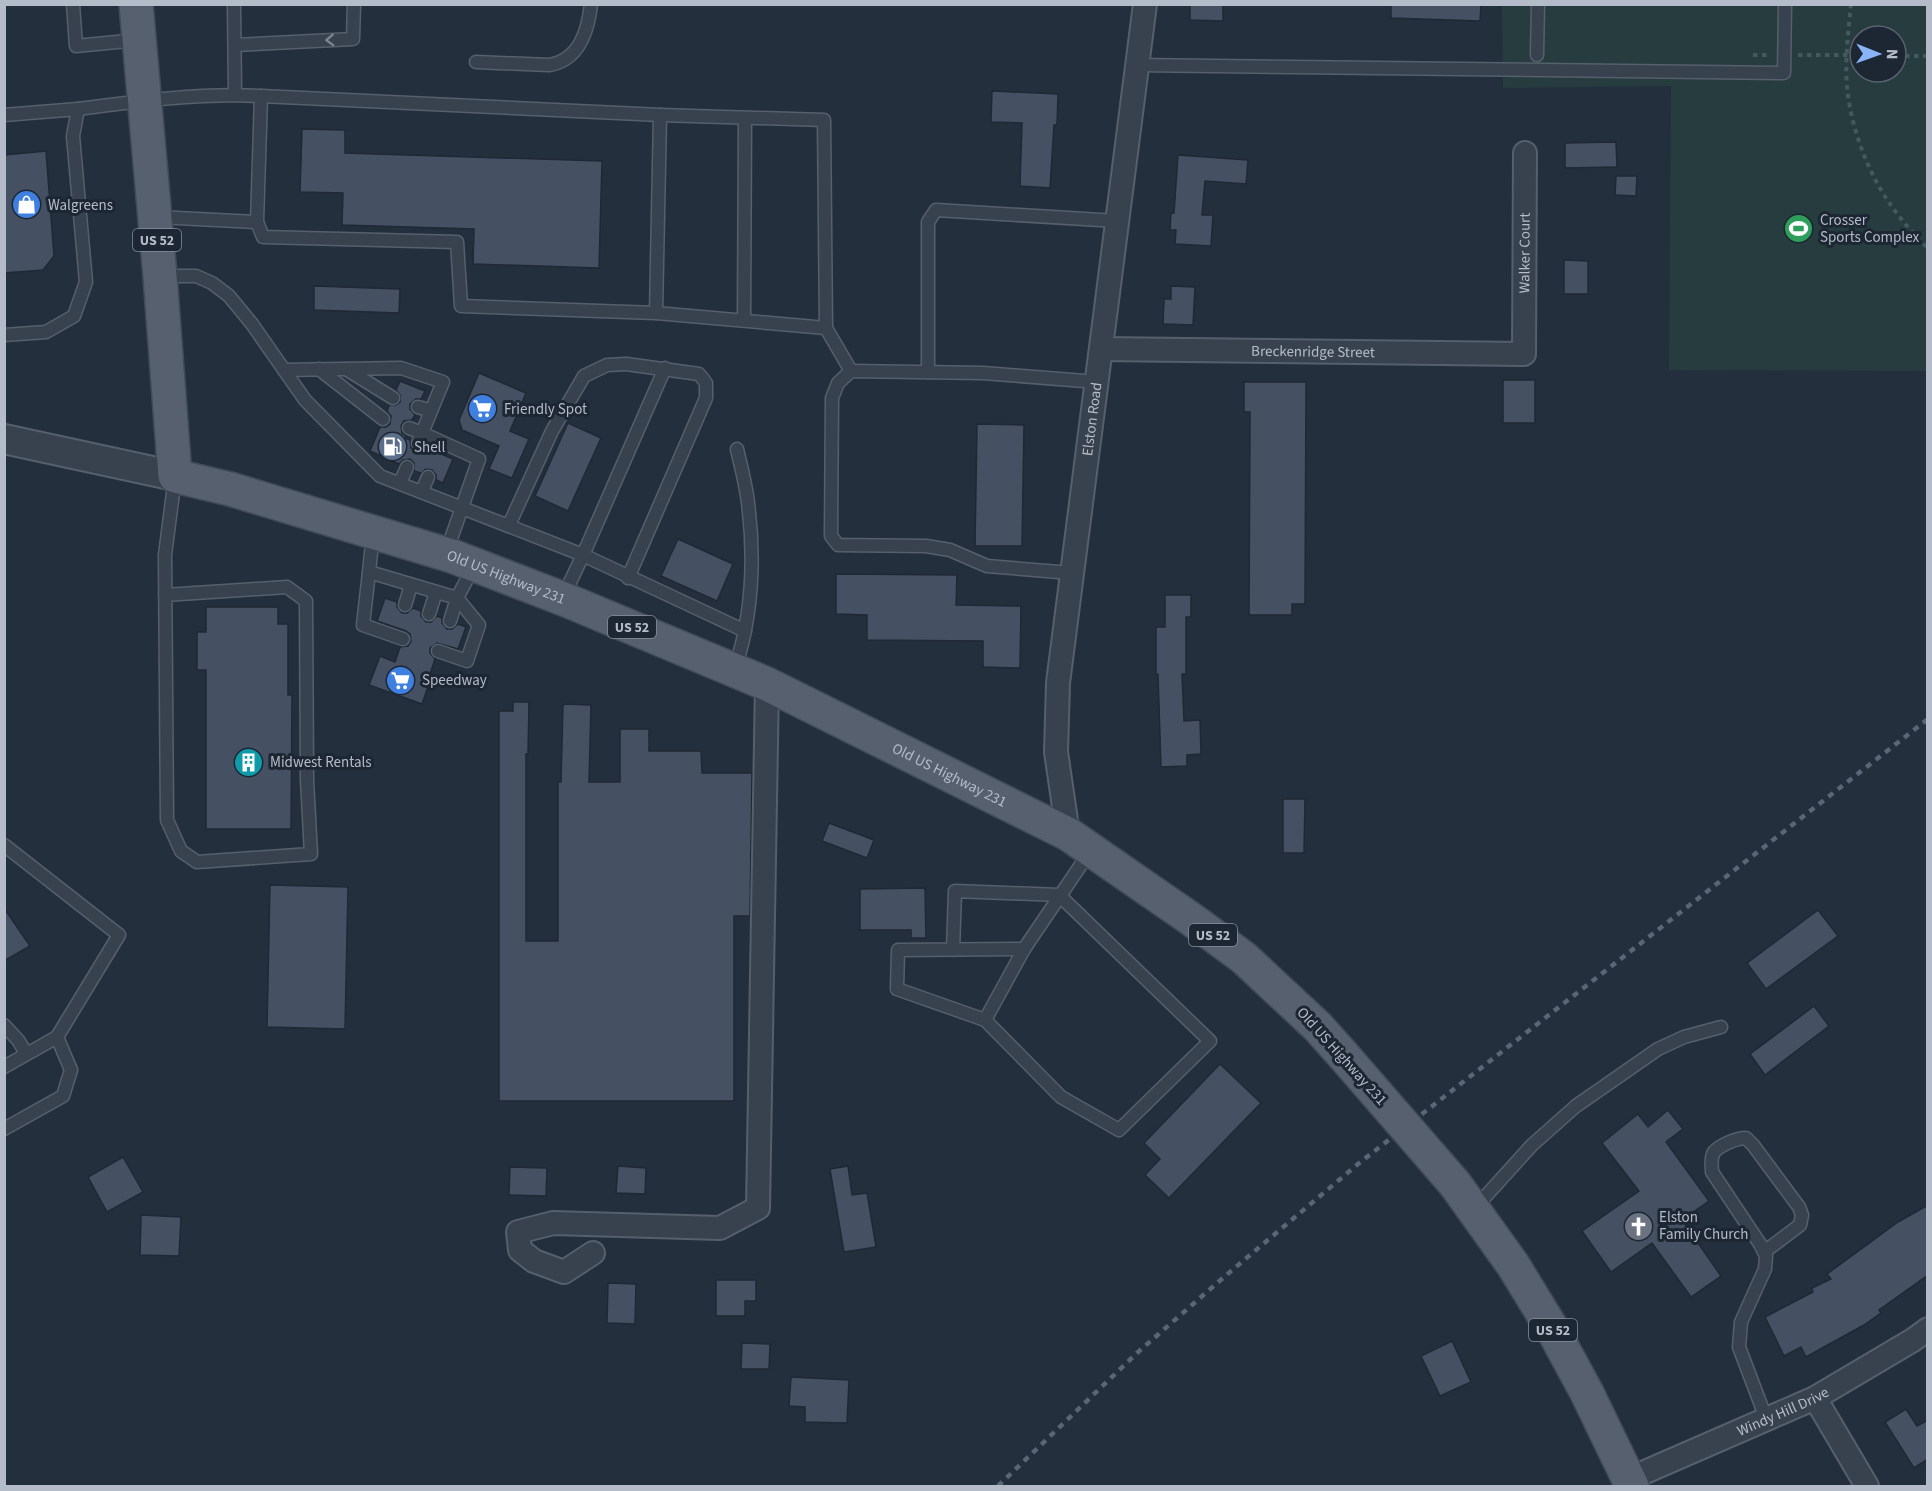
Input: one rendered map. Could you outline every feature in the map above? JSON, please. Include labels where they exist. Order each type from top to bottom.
[{"type":"main road","name":"US 52","points":[[136,4],[175,476]]},
{"type":"main road","name":"Old US Highway 231","points":[[175,476],[231,489],[460,560],[562,598],[735,670],[1079,842],[1182,912],[1244,958],[1318,1027],[1464,1197],[1513,1265],[1554,1332],[1630,1483]]},
{"type":"street","name":"Elston Road","points":[[1079,842],[1056,752],[1058,683],[1145,4]]},
{"type":"street","name":"Walker Court","points":[[1524,354],[1525,153]]},
{"type":"street","name":"Breckenridge Street","points":[[1101,348],[1524,354]]},
{"type":"street","name":"Old US Highway 231","points":[[4,439],[175,476]]},
{"type":"street","points":[[593,1252],[564,1272],[534,1261],[520,1250],[518,1232],[553,1223],[720,1228],[758,1208],[767,684]]},
{"type":"street","name":"Windy Hill Drive","points":[[1630,1483],[1815,1398],[1928,1329]]},
{"type":"street","points":[[1815,1398],[1867,1486]]},
{"type":"lane","points":[[73,4],[76,46],[138,40]]},
{"type":"lane","points":[[234,4],[235,94]]},
{"type":"lane","points":[[235,45],[353,39],[354,4]]},
{"type":"lane","points":[[476,62],[549,65],[560,63],[573,55],[579,46],[588,25],[591,4]]},
{"type":"lane","points":[[1538,4],[1538,55]]},
{"type":"lane","points":[[1137,65],[1784,73],[1785,4]]},
{"type":"lane","points":[[4,115],[78,109],[144,100],[235,94],[660,115],[824,120],[826,328],[851,371]]},
{"type":"lane","points":[[261,96],[257,222],[263,237],[457,242],[461,306],[656,313],[826,328]]},
{"type":"lane","points":[[4,335],[46,332],[74,316],[86,282],[73,136],[78,109]]},
{"type":"lane","points":[[656,313],[660,115]]},
{"type":"lane","points":[[744,320],[745,118]]},
{"type":"lane","points":[[928,372],[928,222],[936,210],[1117,221]]},
{"type":"lane","points":[[155,217],[257,222]]},
{"type":"lane","points":[[160,276],[196,276],[212,283],[229,296],[252,324],[305,400],[380,476],[583,555],[745,631]]},
{"type":"lane","points":[[509,525],[552,431],[584,376],[607,365],[626,364],[699,374],[706,382],[706,398],[628,578]]},
{"type":"lane","points":[[284,370],[401,368],[443,382],[420,438]]},
{"type":"lane","points":[[562,598],[665,368]]},
{"type":"lane","points":[[319,369],[383,419]]},
{"type":"lane","points":[[346,369],[393,398]]},
{"type":"lane","points":[[1071,573],[987,566],[950,550],[926,546],[838,545],[831,536],[832,398],[838,383],[851,371],[983,373],[1097,382]]},
{"type":"lane","points":[[418,407],[431,411]]},
{"type":"lane","points":[[409,428],[420,438],[479,459],[462,507],[457,598],[450,621]]},
{"type":"lane","points":[[735,670],[745,631],[751,583],[751,533],[748,501],[737,449]]},
{"type":"lane","points":[[400,483],[407,467]]},
{"type":"lane","points":[[165,595],[287,587],[306,601],[307,780],[311,854],[197,862],[181,851],[167,820],[165,595],[165,555],[175,476]]},
{"type":"lane","points":[[422,491],[428,477]]},
{"type":"lane","points":[[373,532],[363,626],[397,635]]},
{"type":"lane","points":[[369,572],[457,598],[479,625],[467,661],[440,650]]},
{"type":"lane","points":[[405,605],[411,585]]},
{"type":"lane","points":[[429,614],[436,592]]},
{"type":"lane","points":[[985,1020],[1023,949],[1059,895],[1079,842]]},
{"type":"lane","points":[[4,845],[119,935],[57,1037],[4,1067]]},
{"type":"lane","points":[[953,950],[955,891],[1059,895],[1210,1041],[1119,1130],[1061,1097],[985,1020],[897,989],[898,950],[953,950],[1023,949]]},
{"type":"lane","points":[[4,1025],[26,1053]]},
{"type":"lane","points":[[1464,1197],[1532,1145],[1576,1106],[1658,1049],[1684,1037],[1721,1027]]},
{"type":"lane","points":[[4,1129],[63,1096],[71,1070],[57,1037]]},
{"type":"lane","points":[[1764,1252],[1800,1225],[1802,1215],[1799,1207],[1753,1145],[1746,1138],[1738,1138],[1714,1152],[1711,1161],[1712,1172],[1764,1252],[1765,1269],[1741,1322],[1739,1347],[1767,1421]]},
{"type":"path","points":[[1851,4],[1848,30],[1848,94],[1856,135],[1870,173],[1888,203],[1912,233],[1928,248]]},
{"type":"path","points":[[1908,56],[1928,56]]},
{"type":"green space","name":"Crosser Sports Complex","points":[[1502,5],[1927,5],[1927,371],[1669,370],[1671,86],[1503,88]]},
{"type":"building","points":[[1190,4],[1223,4],[1223,21],[1190,20]]},
{"type":"building","points":[[1391,4],[1481,4],[1480,21],[1391,18]]},
{"type":"building","points":[[992,91],[1058,94],[1050,188],[1020,186],[1022,123],[991,122]]},
{"type":"building","points":[[302,129],[345,130],[345,153],[602,161],[599,268],[473,264],[474,229],[342,225],[343,193],[300,192]]},
{"type":"building","points":[[1616,142],[1617,167],[1565,168],[1565,143]]},
{"type":"building","name":"Walgreens","points":[[46,151],[54,256],[43,270],[4,273],[4,155]]},
{"type":"building","points":[[1178,155],[1248,160],[1246,184],[1205,181],[1202,215],[1213,215],[1211,246],[1175,244],[1176,230],[1170,230],[1171,213],[1174,213]]},
{"type":"building","points":[[1616,176],[1637,176],[1636,196],[1615,195]]},
{"type":"building","points":[[1564,260],[1588,261],[1588,294],[1564,294]]},
{"type":"building","points":[[314,286],[400,289],[399,313],[314,310]]},
{"type":"building","points":[[1171,286],[1195,287],[1193,325],[1163,324],[1164,299],[1171,299]]},
{"type":"building","points":[[479,373],[526,393],[510,431],[529,439],[512,478],[489,469],[499,446],[462,430],[459,420]]},
{"type":"building","points":[[1503,380],[1535,380],[1535,423],[1503,423]]},
{"type":"building","points":[[400,381],[425,391],[421,399],[416,399],[410,404],[410,409],[415,415],[412,420],[404,421],[401,426],[402,433],[410,440],[411,448],[419,451],[425,447],[453,459],[443,483],[436,480],[436,475],[432,470],[426,469],[421,473],[414,471],[414,463],[410,459],[403,460],[399,464],[370,451],[380,427],[390,424],[391,416],[387,411],[389,405],[396,405],[400,402],[400,395],[396,390]]},
{"type":"building","points":[[1244,382],[1306,382],[1305,604],[1292,604],[1292,615],[1249,615],[1250,412],[1244,412]]},
{"type":"building","points":[[568,423],[601,438],[568,511],[535,496]]},
{"type":"building","points":[[977,424],[1024,425],[1022,546],[975,546]]},
{"type":"building","points":[[678,539],[733,564],[717,601],[661,576]]},
{"type":"building","points":[[836,574],[957,575],[956,605],[1021,606],[1020,668],[983,667],[983,641],[867,640],[867,615],[836,614]]},
{"type":"building","points":[[1165,595],[1191,595],[1191,617],[1186,617],[1186,674],[1182,674],[1184,721],[1200,720],[1201,754],[1187,755],[1187,766],[1161,767],[1156,627],[1165,627]]},
{"type":"building","points":[[385,598],[397,602],[397,607],[402,613],[407,613],[413,608],[421,611],[421,616],[426,622],[431,622],[437,616],[442,618],[442,623],[447,629],[452,629],[458,624],[466,627],[458,649],[437,643],[430,648],[430,653],[435,659],[422,704],[369,685],[380,656],[395,662],[400,647],[408,646],[411,641],[410,634],[406,631],[377,621]]},
{"type":"building","name":"Midwest Rentals","points":[[206,607],[278,607],[278,624],[288,624],[288,695],[292,695],[291,829],[206,829],[206,670],[197,670],[197,632],[206,632]]},
{"type":"building","points":[[513,702],[529,702],[528,754],[526,754],[526,941],[558,941],[558,782],[561,782],[563,704],[591,705],[589,782],[620,782],[620,729],[649,729],[649,751],[701,751],[702,773],[752,773],[750,916],[734,916],[734,1101],[499,1101],[499,711],[513,711]]},
{"type":"building","points":[[1283,799],[1305,799],[1304,853],[1283,853]]},
{"type":"building","points":[[829,823],[874,840],[867,858],[822,841]]},
{"type":"building","points":[[270,885],[348,887],[345,1029],[267,1027]]},
{"type":"building","points":[[925,888],[926,938],[911,938],[911,930],[860,930],[860,889]]},
{"type":"building","points":[[4,908],[30,946],[4,961]]},
{"type":"building","points":[[1818,910],[1838,936],[1766,989],[1747,963]]},
{"type":"building","points":[[1814,1006],[1829,1026],[1765,1075],[1750,1054]]},
{"type":"building","points":[[1220,1064],[1261,1103],[1169,1198],[1145,1175],[1160,1159],[1144,1143]]},
{"type":"building","name":"Elston Family Church","points":[[1668,1110],[1683,1129],[1666,1142],[1709,1201],[1682,1220],[1721,1276],[1691,1297],[1652,1243],[1611,1272],[1582,1231],[1639,1191],[1602,1143],[1638,1114],[1648,1127]]},
{"type":"building","points":[[123,1157],[143,1192],[107,1212],[88,1177]]},
{"type":"building","points":[[618,1166],[646,1168],[645,1194],[616,1193]]},
{"type":"building","points":[[848,1166],[852,1195],[867,1193],[876,1247],[844,1252],[830,1169]]},
{"type":"building","points":[[510,1167],[547,1168],[546,1196],[509,1195]]},
{"type":"building","points":[[1928,1205],[1928,1275],[1879,1310],[1881,1313],[1864,1325],[1806,1357],[1801,1347],[1784,1356],[1765,1317],[1813,1292],[1812,1288],[1831,1279],[1827,1274],[1898,1222]]},
{"type":"building","points":[[141,1215],[181,1217],[179,1256],[140,1255]]},
{"type":"building","points":[[716,1280],[756,1280],[756,1301],[745,1301],[745,1316],[716,1316]]},
{"type":"building","points":[[608,1283],[636,1284],[635,1324],[607,1323]]},
{"type":"building","points":[[1452,1341],[1471,1382],[1440,1396],[1421,1356]]},
{"type":"building","points":[[742,1343],[770,1344],[769,1369],[741,1369]]},
{"type":"building","points":[[791,1377],[849,1380],[847,1423],[805,1422],[805,1407],[789,1406]]},
{"type":"building","points":[[1906,1409],[1917,1426],[1928,1420],[1928,1459],[1914,1468],[1885,1422]]},
{"type":"railway","points":[[998,1486],[1137,1353],[1358,1164],[1928,719]]},
{"type":"place","name":"Walgreens","points":[[27,205]]},
{"type":"place","name":"Crosser Sports Complex","points":[[1799,229]]},
{"type":"place","name":"Friendly Spot","points":[[483,409]]},
{"type":"place","name":"Shell","points":[[393,447]]},
{"type":"place","name":"Speedway","points":[[401,680]]},
{"type":"place","name":"Midwest Rentals","points":[[249,762]]},
{"type":"place","name":"Elston Family Church","points":[[1638,1226]]}]
